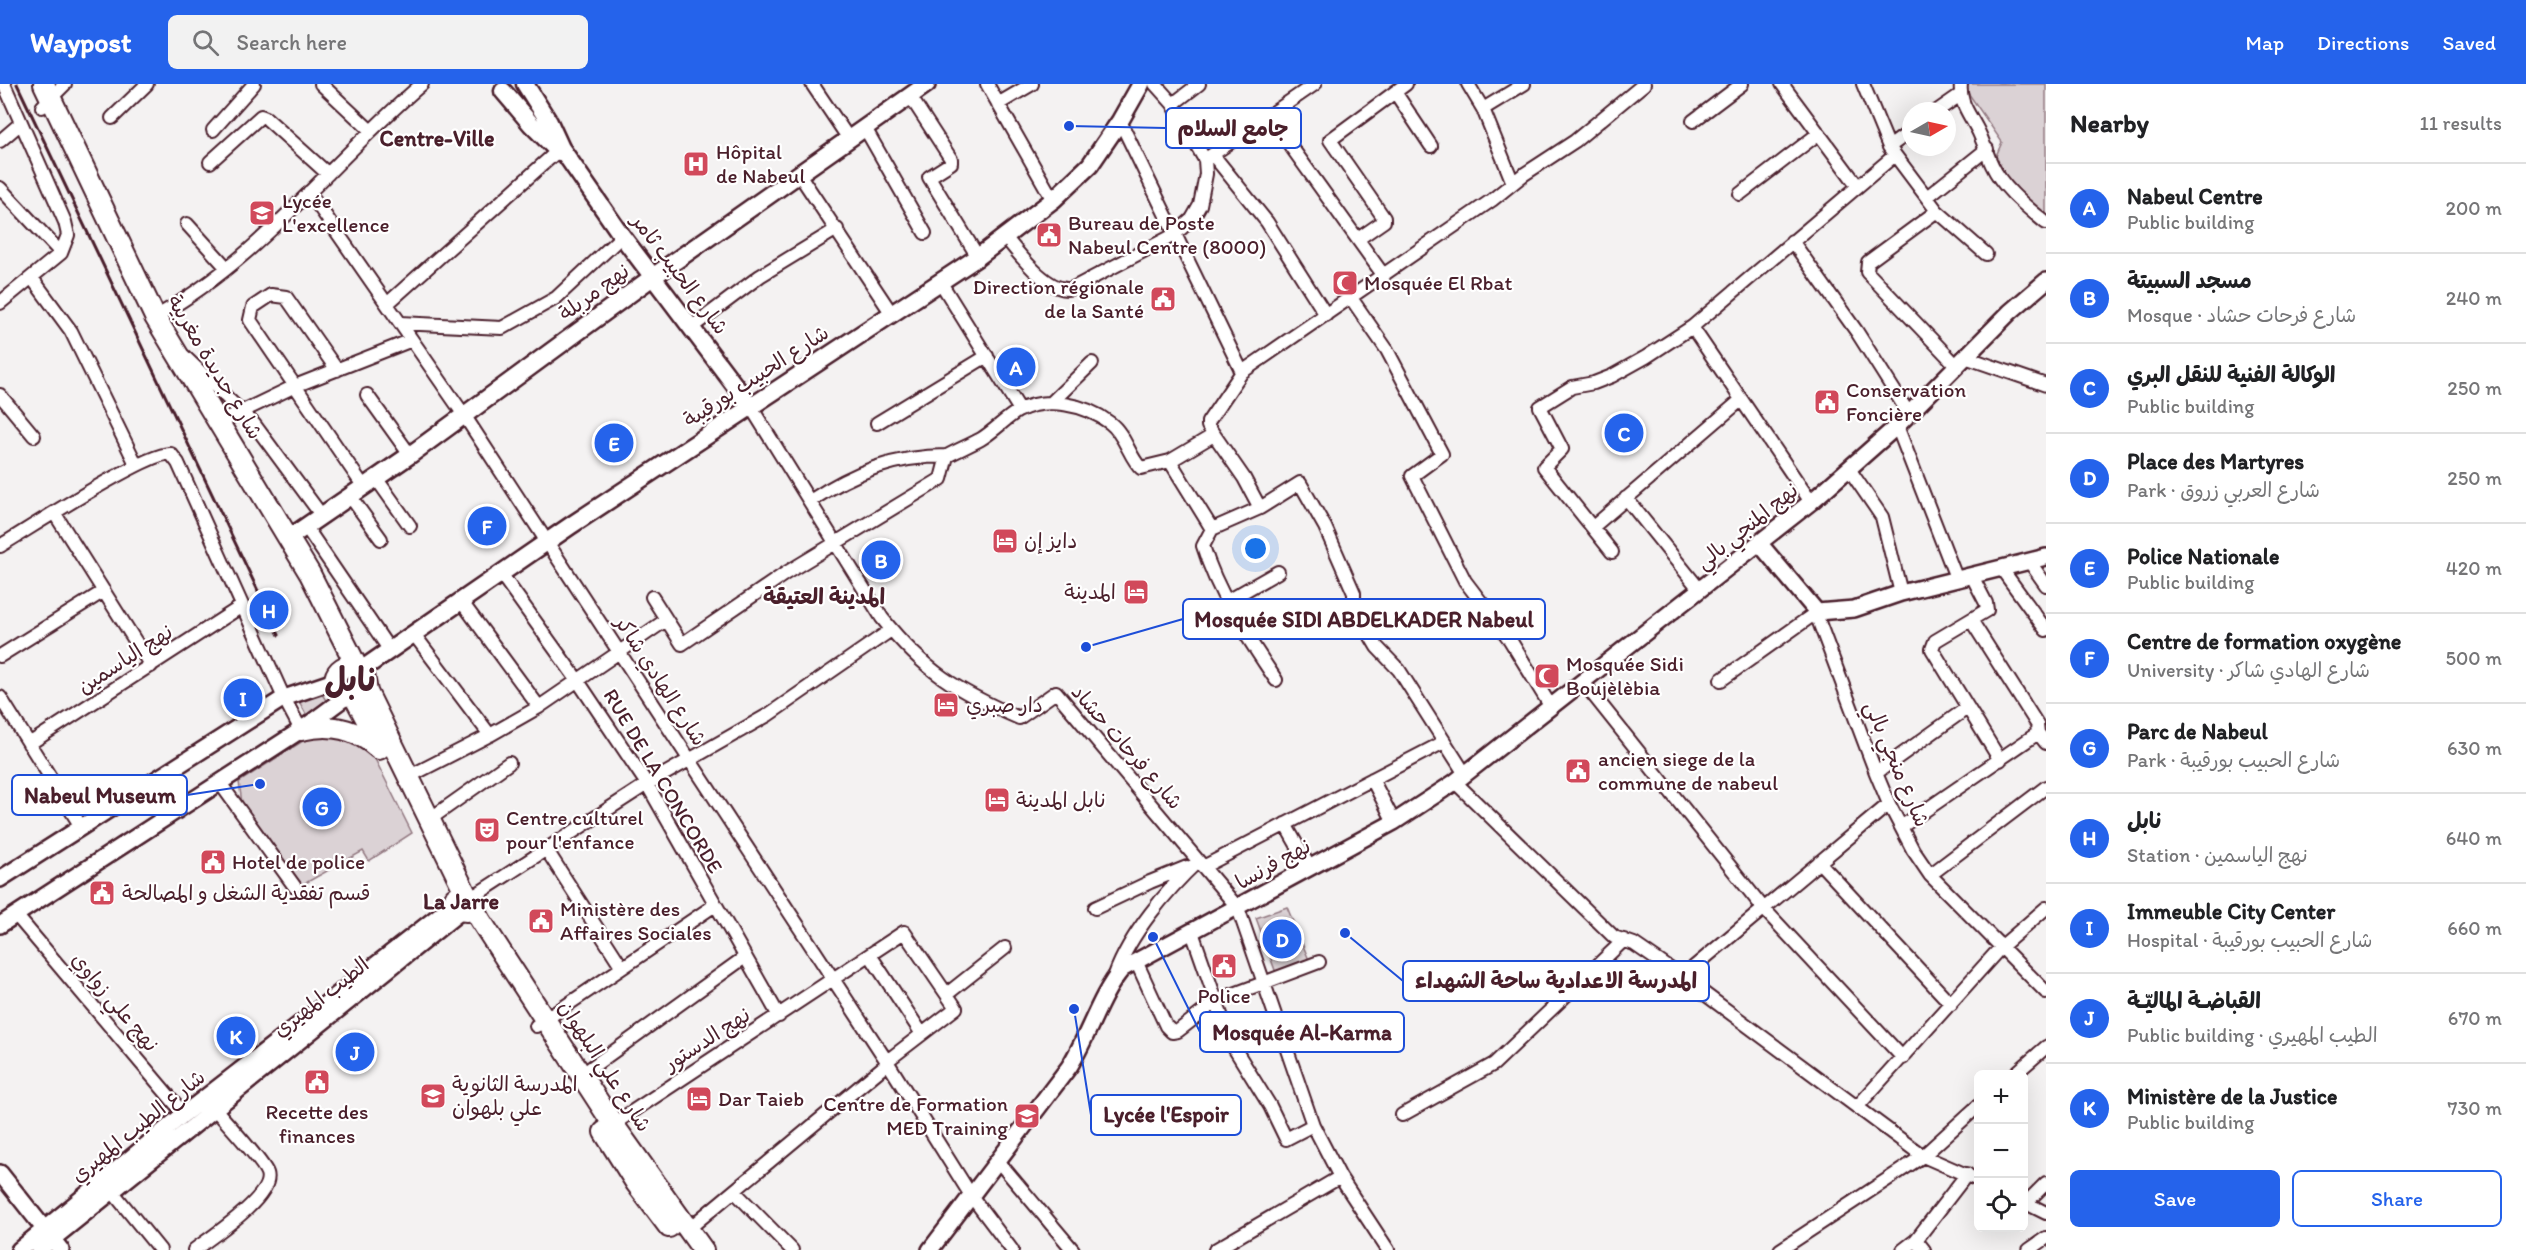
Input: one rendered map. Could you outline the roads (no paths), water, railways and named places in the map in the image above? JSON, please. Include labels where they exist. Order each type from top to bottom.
[{"type":"main road","name":"شارع جديدة مغربية","points":[[31,84],[50,93],[155,317],[220,422],[284,542]]},
{"type":"main road","points":[[501,86],[514,93],[519,91],[524,84]]},
{"type":"main road","name":"شارع الحبيب ثامر","points":[[524,84],[549,122],[560,150]]},
{"type":"main road","name":"نهج مربلة","points":[[284,542],[410,455],[654,276],[927,84]]},
{"type":"main road","name":"شارع الحبيب بورقيبة","points":[[352,680],[388,649],[751,406],[941,283],[1005,237],[1053,200],[1090,165],[1120,121],[1141,84]]},
{"type":"main road","name":"شارع الحبيب ثامر","points":[[501,86],[531,124],[575,167],[622,236],[751,406]]},
{"type":"main road","name":"شارع جديدة مغربية","points":[[50,93],[117,271],[144,322],[327,606],[352,680]]},
{"type":"main road","name":"شارع علي البلهوان","points":[[352,680],[385,755],[463,903],[608,1127]]},
{"type":"main road","name":"شارع علي البلهوان","points":[[352,680],[367,692],[410,776],[430,819],[463,903]]},
{"type":"main road","points":[[301,730],[327,725],[347,730],[369,740],[385,755]]},
{"type":"main road","name":"شارع علي البلهوان","points":[[541,1023],[581,1075],[636,1182],[687,1240],[703,1250]]},
{"type":"street","points":[[0,303],[61,254],[68,235],[65,222],[4,84]]},
{"type":"street","points":[[112,118],[147,84]]},
{"type":"street","points":[[213,130],[254,84]]},
{"type":"street","points":[[321,84],[372,131]]},
{"type":"street","points":[[155,317],[173,307],[227,268],[422,84]]},
{"type":"street","points":[[812,84],[849,139]]},
{"type":"street","points":[[987,84],[1053,200]]},
{"type":"street","points":[[998,104],[1032,84]]},
{"type":"street","points":[[1155,84],[1173,104],[1209,157],[1267,222],[1326,315]]},
{"type":"street","points":[[1173,104],[1199,84]]},
{"type":"street","points":[[1005,237],[1052,286],[1064,290],[1073,288],[1174,235],[1192,219],[1200,205],[1209,157],[1315,84]]},
{"type":"street","points":[[1358,239],[1384,221],[1384,218],[1330,140],[1406,84]]},
{"type":"street","points":[[1468,84],[1483,109],[1513,183]]},
{"type":"street","points":[[1483,109],[1524,84]]},
{"type":"street","points":[[1260,508],[1244,478],[1212,436],[1208,422],[1242,372],[1384,276],[1575,141],[1644,84]]},
{"type":"street","points":[[1693,121],[1742,84]]},
{"type":"street","points":[[1782,84],[1857,185]]},
{"type":"street","points":[[1863,84],[1892,151],[1937,211],[1986,254]]},
{"type":"street","points":[[1947,102],[1960,89],[1993,167],[2021,202],[2046,223]]},
{"type":"street","points":[[1395,92],[1431,146]]},
{"type":"street","points":[[910,96],[951,159],[951,163],[929,177],[978,257]]},
{"type":"street","points":[[210,162],[257,117],[264,116],[327,174]]},
{"type":"street","points":[[1269,116],[1384,276]]},
{"type":"street","points":[[1120,121],[1242,372]]},
{"type":"street","points":[[0,141],[21,123]]},
{"type":"street","points":[[865,128],[925,233]]},
{"type":"street","points":[[1740,194],[1818,134]]},
{"type":"street","points":[[1612,552],[1544,466],[1562,449],[1540,407],[1572,387],[1594,383],[1612,376],[1692,327],[1857,185],[1902,140]]},
{"type":"street","points":[[1927,197],[1987,149]]},
{"type":"street","points":[[387,304],[560,150]]},
{"type":"street","points":[[799,174],[891,314]]},
{"type":"street","points":[[0,188],[61,254]]},
{"type":"street","name":"شارع الهادي شاكر","points":[[309,192],[464,416],[888,1062],[972,1197],[1012,1250]]},
{"type":"street","points":[[1937,211],[1868,262],[1867,272],[1961,361],[2046,385]]},
{"type":"street","points":[[187,225],[227,268]]},
{"type":"street","points":[[692,327],[760,276],[837,229]]},
{"type":"street","points":[[400,323],[502,328],[556,298],[622,236]]},
{"type":"street","points":[[1792,241],[1857,332],[1909,414]]},
{"type":"street","points":[[32,278],[71,332],[136,464]]},
{"type":"street","name":"نهج المنجي بالي","points":[[1460,778],[1811,502],[1897,426],[2010,312],[2046,281]]},
{"type":"street","points":[[941,283],[1020,410]]},
{"type":"street","points":[[337,370],[289,299],[281,295],[271,295],[253,307],[250,320],[363,487],[381,538]]},
{"type":"street","points":[[1351,298],[1387,350],[1442,454],[1412,476],[1465,581],[1510,640],[1551,707]]},
{"type":"street","points":[[1692,327],[1811,502]]},
{"type":"street","points":[[220,422],[295,386],[412,340]]},
{"type":"street","points":[[176,350],[196,366],[242,411],[322,516]]},
{"type":"street","points":[[877,423],[987,356]]},
{"type":"street","points":[[1052,402],[1092,363]]},
{"type":"street","points":[[0,395],[34,436]]},
{"type":"street","points":[[367,395],[410,455]]},
{"type":"street","points":[[1593,527],[1741,400]]},
{"type":"street","points":[[810,501],[837,483],[885,462],[920,456],[947,456],[980,439],[1020,410],[1052,402],[1070,404],[1110,423],[1127,443],[1139,467],[1170,461],[1212,436]]},
{"type":"street","name":"شارع فرحات حشاد","points":[[751,406],[835,544],[901,642],[932,672],[974,698],[1019,718],[1056,692],[1238,908]]},
{"type":"street","points":[[1897,426],[1965,578],[1988,607],[1985,612],[1935,641],[1932,649],[2000,760]]},
{"type":"street","points":[[0,546],[136,464],[163,454],[171,454],[175,458],[284,698],[301,730]]},
{"type":"street","points":[[652,597],[682,644],[786,573],[941,479],[947,456]]},
{"type":"street","points":[[1170,461],[1212,530]]},
{"type":"street","points":[[1849,469],[1882,517],[1900,593]]},
{"type":"street","points":[[1276,680],[1242,630],[1211,572],[1203,546],[1212,530],[1260,508],[1300,483],[1325,527],[1354,593],[1354,608],[1377,647],[1399,670],[1444,742],[1460,778],[1614,937],[1634,944],[1682,977],[1923,1156],[1973,1177],[1920,1245],[1903,1250]]},
{"type":"street","points":[[363,487],[410,526]]},
{"type":"street","points":[[1626,498],[1700,590]]},
{"type":"street","points":[[55,514],[151,666]]},
{"type":"street","points":[[306,526],[388,649]]},
{"type":"street","points":[[1760,544],[1818,612]]},
{"type":"street","points":[[1721,680],[1818,612],[1854,609],[1900,593],[2046,557]]},
{"type":"street","points":[[2029,561],[2046,585]]},
{"type":"street","points":[[2001,568],[2046,630]]},
{"type":"street","points":[[1227,601],[1278,572]]},
{"type":"street","name":"RUE DE LA CONCORDE","points":[[501,574],[578,681],[647,784],[779,1016]]},
{"type":"street","points":[[0,656],[104,591]]},
{"type":"street","points":[[461,601],[539,706]]},
{"type":"street","name":"نهج الياسمين","points":[[29,744],[242,606]]},
{"type":"street","name":"شارع منجي بالي","points":[[1818,612],[1819,622],[1889,804],[1930,875],[2046,992]]},
{"type":"street","points":[[410,776],[490,735],[539,706],[666,620]]},
{"type":"street","points":[[1901,826],[2000,760],[2042,738],[2037,724],[1971,620]]},
{"type":"street","points":[[463,903],[647,784],[691,761],[810,688],[848,658],[891,630]]},
{"type":"street","points":[[413,633],[490,735]]},
{"type":"street","name":"شارع الحبيب بورقيبة","points":[[0,879],[284,698],[352,680]]},
{"type":"street","name":"شارع الحبيب بورقيبة","points":[[0,925],[301,730],[352,680]]},
{"type":"street","points":[[1583,682],[1764,909],[1903,1058]]},
{"type":"street","points":[[0,697],[82,828]]},
{"type":"street","points":[[1876,773],[1967,708]]},
{"type":"street","points":[[1095,908],[1150,882],[1199,864],[1285,824],[1444,742]]},
{"type":"street","points":[[430,819],[509,763]]},
{"type":"street","name":"نهج فرنسا","points":[[1112,983],[1122,969],[1394,822],[1460,778]]},
{"type":"street","points":[[1372,779],[1394,822]]},
{"type":"street","points":[[220,783],[295,887]]},
{"type":"street","points":[[1930,875],[2046,787]]},
{"type":"street","points":[[1682,977],[1889,804]]},
{"type":"street","points":[[1285,824],[1310,868]]},
{"type":"street","points":[[546,849],[622,967]]},
{"type":"street","points":[[1820,862],[1952,1004]]},
{"type":"street","points":[[930,1250],[972,1197],[1080,1049],[1112,983],[1122,955],[1174,883],[1199,864]]},
{"type":"street","name":"الطيب المهيري","points":[[39,1250],[463,903]]},
{"type":"street","name":"شارع الطيب المهيري","points":[[19,1250],[52,1240],[184,1114],[463,903]]},
{"type":"street","points":[[541,1023],[715,905]]},
{"type":"street","points":[[1238,908],[1313,1125],[1340,1177],[1388,1250]]},
{"type":"street","points":[[1857,1107],[2001,947],[2046,908]]},
{"type":"street","name":"نهج علي زواوي","points":[[16,915],[184,1114]]},
{"type":"street","name":"نهج الدستور","points":[[608,1127],[904,932],[947,994]]},
{"type":"street","points":[[1192,932],[1232,1043],[1270,1106],[1286,1139],[1313,1125]]},
{"type":"street","points":[[1402,1115],[1485,1071],[1503,1057],[1624,940]]},
{"type":"street","points":[[687,1240],[735,1192],[888,1062],[955,1010],[947,994],[1005,948]]},
{"type":"street","points":[[870,955],[922,1034]]},
{"type":"street","points":[[581,1075],[745,957]]},
{"type":"street","points":[[1136,961],[1166,1026],[1172,1032],[1218,1000],[1319,962]]},
{"type":"street","points":[[2019,1070],[2046,1047]]},
{"type":"street","points":[[194,1250],[259,1198],[267,1183],[264,1169],[214,1108]]},
{"type":"street","points":[[1780,1250],[1923,1156],[1974,1110]]},
{"type":"street","points":[[998,1161],[1072,1250]]},
{"type":"street","points":[[0,1173],[52,1240]]},
{"type":"street","points":[[1215,1250],[1340,1177]]},
{"type":"street","points":[[2028,1200],[2046,1183]]},
{"type":"street","points":[[112,1191],[160,1250]]},
{"type":"street","points":[[735,1192],[792,1250]]},
{"type":"street","points":[[2028,1204],[2046,1213]]},
{"type":"street","points":[[2029,1250],[2046,1238]]},
{"type":"railway","points":[[17,84],[279,635]]},
{"type":"place","name":"جامع السلام","points":[[1069,126]]},
{"type":"place","name":"Hôpital de Nabeul","points":[[696,164]]},
{"type":"place","name":"Lycée L'excellence","points":[[262,213]]},
{"type":"place","name":"Bureau de Poste Nabeul Centre (8000)","points":[[1049,235]]},
{"type":"place","name":"Mosquée El Rbat","points":[[1345,283]]},
{"type":"place","name":"Direction régionale de la Santé","points":[[1163,299]]},
{"type":"place","name":"Nabeul Centre","points":[[1016,367]]},
{"type":"place","name":"Conservation Foncière","points":[[1827,402]]},
{"type":"place","name":"الوكالة الفنية للنقل البري","points":[[1624,433]]},
{"type":"place","name":"Police Nationale","points":[[614,443]]},
{"type":"place","name":"Centre de formation oxygène","points":[[487,526]]},
{"type":"place","name":"دايز إن","points":[[1005,541]]},
{"type":"place","name":"مسجد السبيتة","points":[[881,560]]},
{"type":"place","name":"المدينة","points":[[1136,592]]},
{"type":"place","name":"نابل","points":[[269,610]]},
{"type":"place","name":"Mosquée SIDI ABDELKADER Nabeul","points":[[1086,647]]},
{"type":"place","name":"Mosquée Sidi Boujèlèbia","points":[[1547,676]]},
{"type":"place","name":"Immeuble City Center","points":[[243,698]]},
{"type":"place","name":"دار صبري","points":[[946,705]]},
{"type":"place","name":"ancien siege de la commune de nabeul","points":[[1578,771]]},
{"type":"place","name":"Nabeul Museum","points":[[260,784]]},
{"type":"place","name":"نابل المدينة","points":[[997,800]]},
{"type":"place","name":"Parc de Nabeul","points":[[322,807]]},
{"type":"place","name":"Centre culturel pour l'enfance","points":[[487,830]]},
{"type":"place","name":"Hotel de police","points":[[213,862]]},
{"type":"place","name":"قسم تفقدية الشغل و المصالحة","points":[[102,893]]},
{"type":"place","name":"Ministère des Affaires Sociales","points":[[541,921]]},
{"type":"place","name":"المدرسة الاعدادية ساحة الشهداء","points":[[1345,933]]},
{"type":"place","name":"Mosquée Al-Karma","points":[[1153,937]]},
{"type":"place","name":"Place des Martyres","points":[[1282,939]]},
{"type":"place","name":"Police","points":[[1224,966]]},
{"type":"place","name":"Lycée l'Espoir","points":[[1074,1009]]},
{"type":"place","name":"Ministère de la Justice","points":[[236,1036]]},
{"type":"place","name":"القباضـة الماليّـة","points":[[355,1052]]},
{"type":"place","name":"Recette des finances","points":[[317,1082]]},
{"type":"place","name":"المدرسة الثانوية علي بلهوان","points":[[433,1096]]},
{"type":"place","name":"Dar Taieb","points":[[699,1099]]},
{"type":"place","name":"Centre de Formation MED Training","points":[[1027,1116]]},
{"type":"district","name":"Centre-Ville","points":[[437,138]]},
{"type":"district","name":"المدينة العتيقة","points":[[824,596]]},
{"type":"district","name":"نابل","points":[[350,679]]},
{"type":"district","name":"La Jarre","points":[[461,901]]}]
